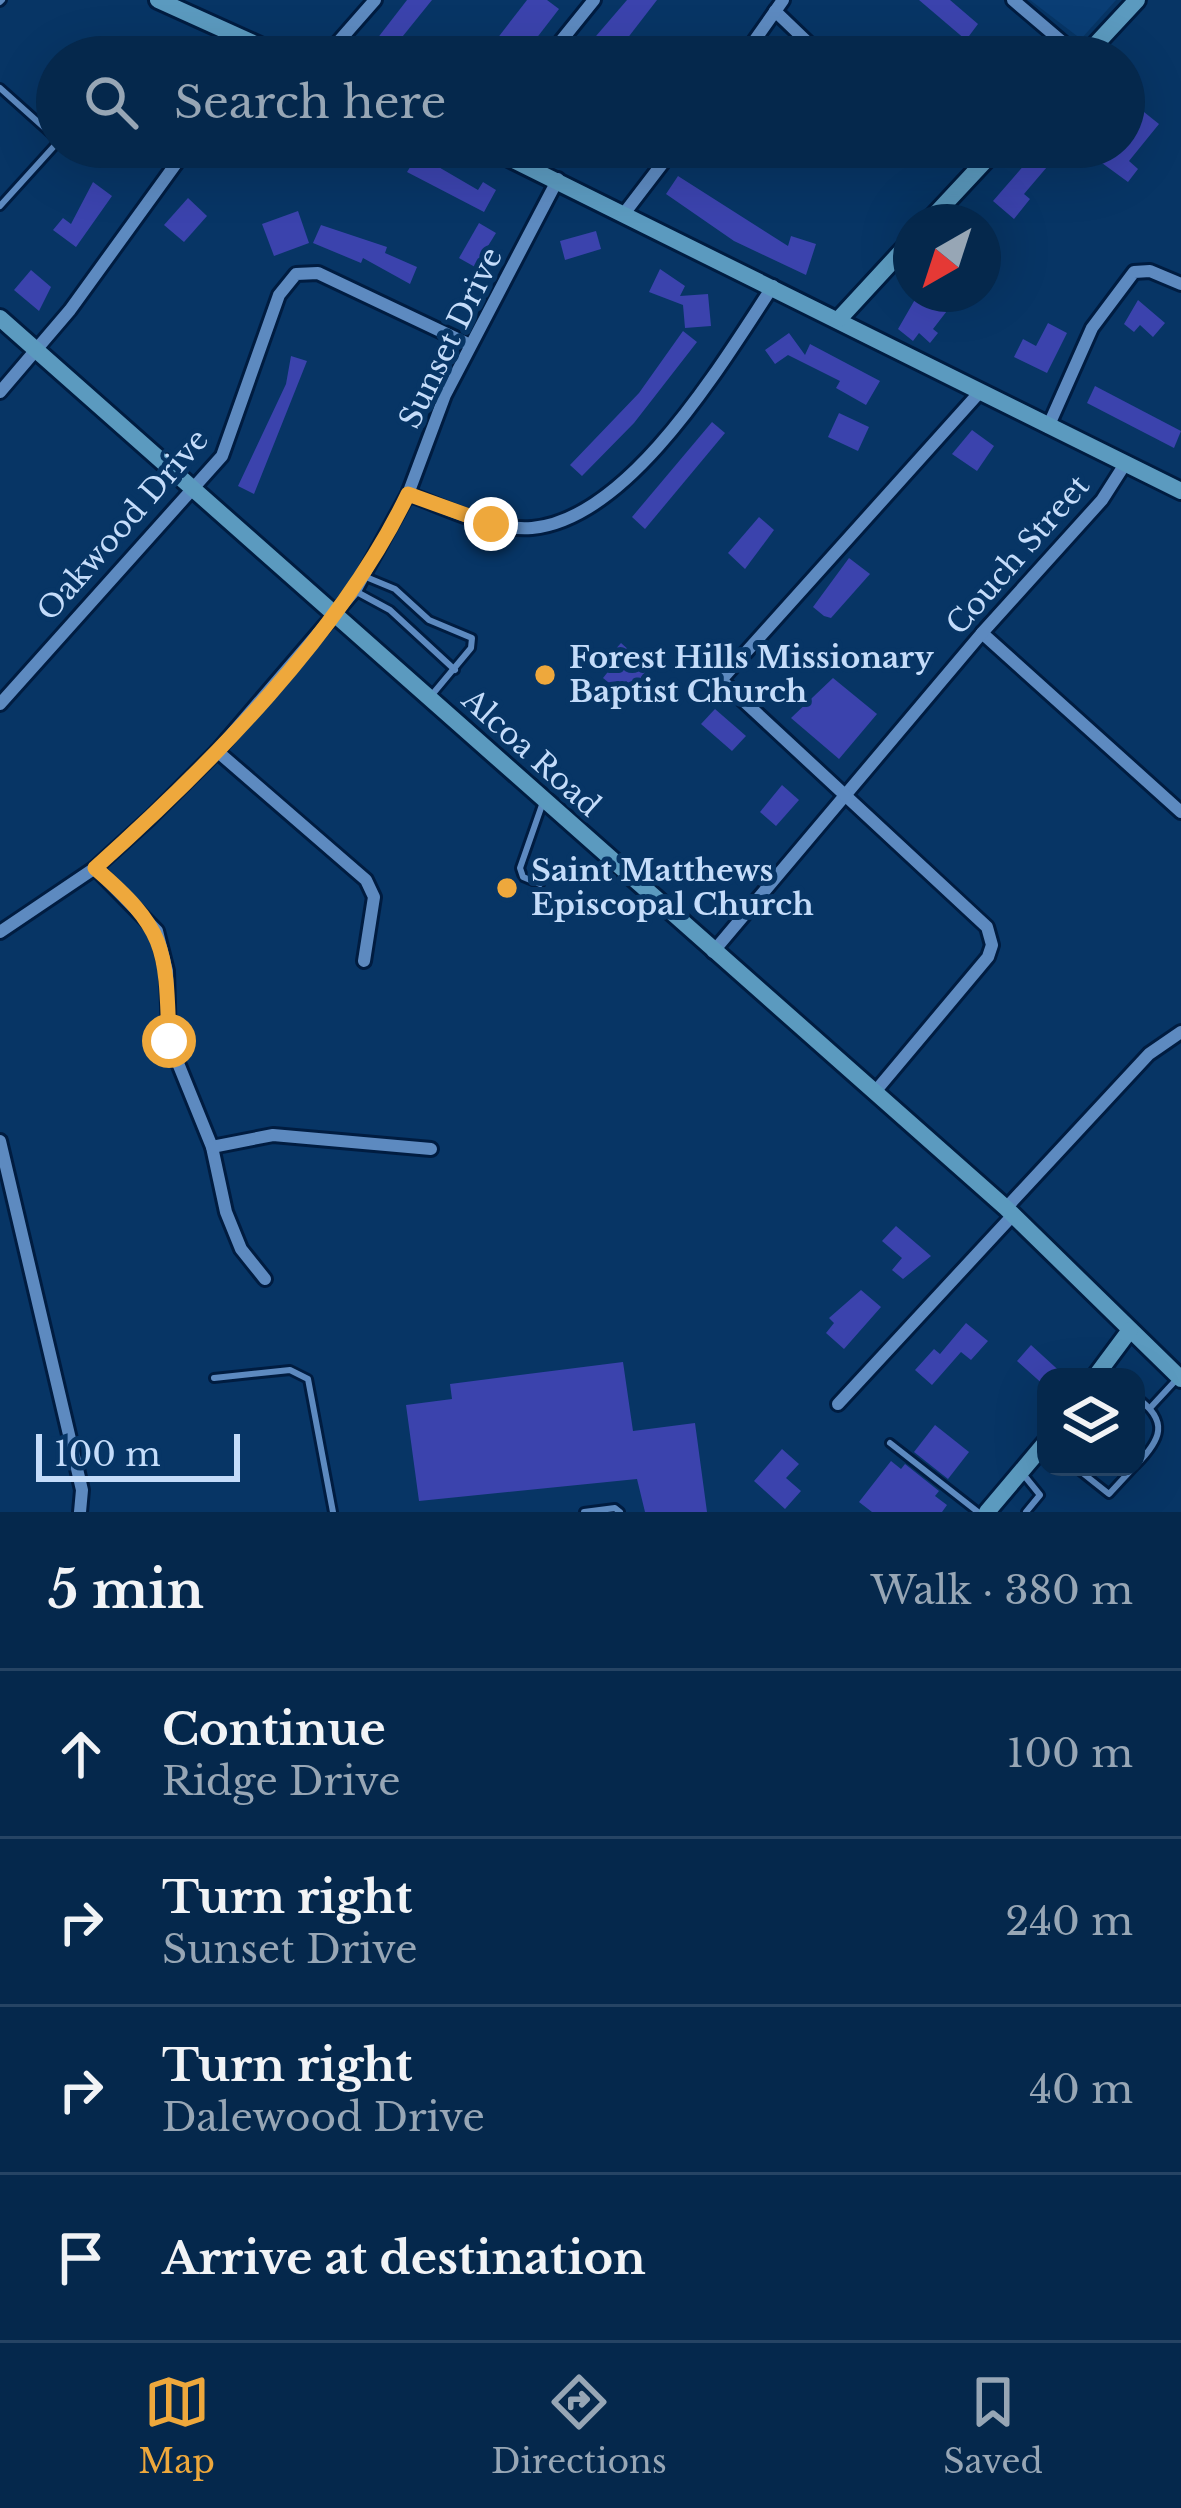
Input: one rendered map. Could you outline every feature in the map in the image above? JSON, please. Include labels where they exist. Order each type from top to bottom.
[{"type":"main road","points":[[158,0],[223,36]]},
{"type":"main road","points":[[1099,36],[1125,5]]},
{"type":"main road","points":[[534,168],[978,394],[1181,491]]},
{"type":"main road","points":[[945,204],[978,168]]},
{"type":"main road","points":[[838,319],[893,260]]},
{"type":"main road","name":"Alcoa Road","points":[[0,318],[1010,1211],[1179,1374]]},
{"type":"main road","points":[[1102,1368],[1130,1330]]},
{"type":"main road","points":[[990,1510],[1037,1454]]},
{"type":"street","points":[[343,36],[374,0]]},
{"type":"street","points":[[565,36],[594,0]]},
{"type":"street","points":[[1012,0],[1056,36]]},
{"type":"street","points":[[758,36],[779,5],[805,36]]},
{"type":"street","points":[[0,392],[37,350],[172,168]]},
{"type":"street","points":[[626,212],[659,168]]},
{"type":"street","name":"Sunset Drive","points":[[0,932],[95,868],[217,752],[355,590],[408,494],[470,344],[558,179]]},
{"type":"street","points":[[1048,427],[1092,328],[1134,272],[1150,271],[1181,284]]},
{"type":"street","name":"Oakwood Drive","points":[[0,704],[222,456],[279,295],[296,274],[317,273],[470,344]]},
{"type":"street","points":[[408,494],[491,524],[527,528],[569,522],[612,490],[698,398],[773,286]]},
{"type":"street","points":[[874,1093],[992,945],[987,927],[722,680],[978,394]]},
{"type":"street","name":"Couch Street","points":[[713,952],[982,633],[1102,500],[1125,464]]},
{"type":"street","points":[[982,633],[1181,812]]},
{"type":"street","points":[[217,752],[366,880],[374,897],[364,961]]},
{"type":"street","points":[[95,868],[157,931],[167,971],[169,1041],[212,1147],[226,1213],[242,1249],[266,1279]]},
{"type":"street","points":[[838,1404],[1149,1054],[1181,1032]]},
{"type":"street","points":[[212,1147],[274,1135],[431,1149]]},
{"type":"street","points":[[0,1141],[82,1490],[80,1512]]},
{"type":"lane","points":[[0,88],[36,121]]},
{"type":"lane","points":[[0,206],[36,165]]},
{"type":"lane","points":[[364,577],[395,589],[429,620],[472,638],[455,670],[428,698]]},
{"type":"lane","points":[[355,590],[390,610],[455,670]]},
{"type":"lane","points":[[540,884],[523,877],[520,868],[544,802]]},
{"type":"lane","points":[[214,1378],[290,1370],[308,1379],[333,1512]]},
{"type":"lane","points":[[1151,1407],[1179,1374]]},
{"type":"lane","points":[[1145,1403],[1161,1426],[1160,1441],[1145,1456]]},
{"type":"lane","points":[[890,1443],[968,1504],[990,1510]]},
{"type":"lane","points":[[1022,1474],[1040,1495],[1025,1512]]},
{"type":"lane","points":[[1087,1476],[1109,1493],[1125,1476]]},
{"type":"lane","points":[[961,1512],[968,1504]]},
{"type":"lane","points":[[584,1512],[615,1508],[620,1512]]},
{"type":"shaded area","points":[[1030,0],[1116,0],[1084,36],[1077,36]]},
{"type":"building","points":[[407,0],[432,0],[403,36],[379,36]]},
{"type":"building","points":[[527,0],[547,0],[559,9],[538,36],[499,36]]},
{"type":"building","points":[[627,0],[657,0],[629,36],[596,36]]},
{"type":"building","points":[[919,0],[950,0],[978,24],[969,36],[961,36]]},
{"type":"building","points":[[1145,113],[1159,124],[1145,141]]},
{"type":"building","points":[[410,168],[440,168],[478,190],[483,182],[496,190],[484,212],[407,172]]},
{"type":"building","points":[[1022,168],[1046,168],[1024,194],[1030,199],[1014,219],[993,201]]},
{"type":"building","points":[[1109,168],[1137,168],[1128,182]]},
{"type":"building","points":[[678,176],[788,246],[791,236],[816,244],[806,275],[734,241],[666,194]]},
{"type":"building","points":[[93,182],[112,196],[76,247],[53,230],[63,218],[71,224]]},
{"type":"building","points":[[188,198],[207,216],[184,242],[164,225]]},
{"type":"building","points":[[298,211],[309,243],[274,256],[262,224]]},
{"type":"building","points":[[479,223],[496,233],[475,267],[459,258]]},
{"type":"building","points":[[321,225],[387,247],[385,253],[417,267],[410,284],[363,258],[361,263],[313,243]]},
{"type":"building","points":[[596,231],[601,249],[565,260],[560,241]]},
{"type":"building","points":[[660,269],[685,286],[680,296],[708,294],[711,326],[685,328],[683,305],[649,292]]},
{"type":"building","points":[[31,270],[51,287],[39,311],[14,290]]},
{"type":"building","points":[[1138,300],[1165,323],[1153,337],[1140,325],[1134,332],[1124,324]]},
{"type":"building","points":[[908,312],[946,312],[933,329],[938,333],[930,343],[919,333],[913,341],[898,329]]},
{"type":"building","points":[[1048,323],[1067,333],[1047,373],[1014,357],[1023,339],[1036,346]]},
{"type":"building","points":[[683,331],[697,342],[634,423],[582,476],[570,465],[639,393]]},
{"type":"building","points":[[789,333],[805,355],[810,344],[880,381],[866,405],[836,388],[840,381],[788,355],[775,364],[765,350]]},
{"type":"building","points":[[291,356],[307,361],[254,494],[238,486],[286,384]]},
{"type":"building","points":[[1095,386],[1181,431],[1174,448],[1087,403]]},
{"type":"building","points":[[839,413],[869,427],[858,451],[828,437]]},
{"type":"building","points":[[712,422],[725,433],[645,529],[632,517]]},
{"type":"building","points":[[972,430],[994,446],[977,471],[952,454]]},
{"type":"building","points":[[759,517],[774,530],[745,569],[728,553]]},
{"type":"building","points":[[849,558],[870,574],[831,618],[824,616],[813,607]]},
{"type":"building","points":[[621,643],[649,668],[633,687],[626,681],[618,690],[603,678],[611,668],[604,662]]},
{"type":"building","points":[[833,678],[877,714],[839,759],[791,718]]},
{"type":"building","points":[[715,709],[746,736],[732,751],[701,724]]},
{"type":"building","points":[[782,785],[799,800],[776,826],[760,812]]},
{"type":"building","points":[[896,1226],[931,1256],[903,1279],[892,1270],[902,1258],[882,1241]]},
{"type":"building","points":[[861,1290],[881,1307],[844,1349],[826,1333],[834,1323],[829,1318]]},
{"type":"building","points":[[966,1323],[988,1341],[971,1360],[961,1352],[932,1385],[915,1370],[934,1349],[940,1354]]},
{"type":"building","points":[[1031,1345],[1056,1368],[1037,1368],[1037,1379],[1017,1361]]},
{"type":"building","points":[[623,1362],[633,1431],[695,1423],[707,1512],[645,1512],[637,1479],[419,1501],[406,1405],[452,1399],[450,1384]]},
{"type":"building","points":[[935,1425],[969,1452],[948,1479],[914,1452]]},
{"type":"building","points":[[782,1449],[799,1464],[786,1478],[801,1491],[785,1509],[754,1481]]},
{"type":"building","points":[[891,1461],[901,1469],[905,1464],[939,1491],[935,1496],[947,1505],[942,1512],[872,1512],[859,1502]]},
{"type":"place","name":"Forest Hills Missionary Baptist Church","points":[[545,675]]},
{"type":"place","name":"Saint Matthews Episcopal Church","points":[[507,888]]},
{"type":"route","points":[[169,1041],[167,971],[157,931],[134,902],[95,868],[217,752],[355,590],[378,556],[408,494],[491,524]]}]
